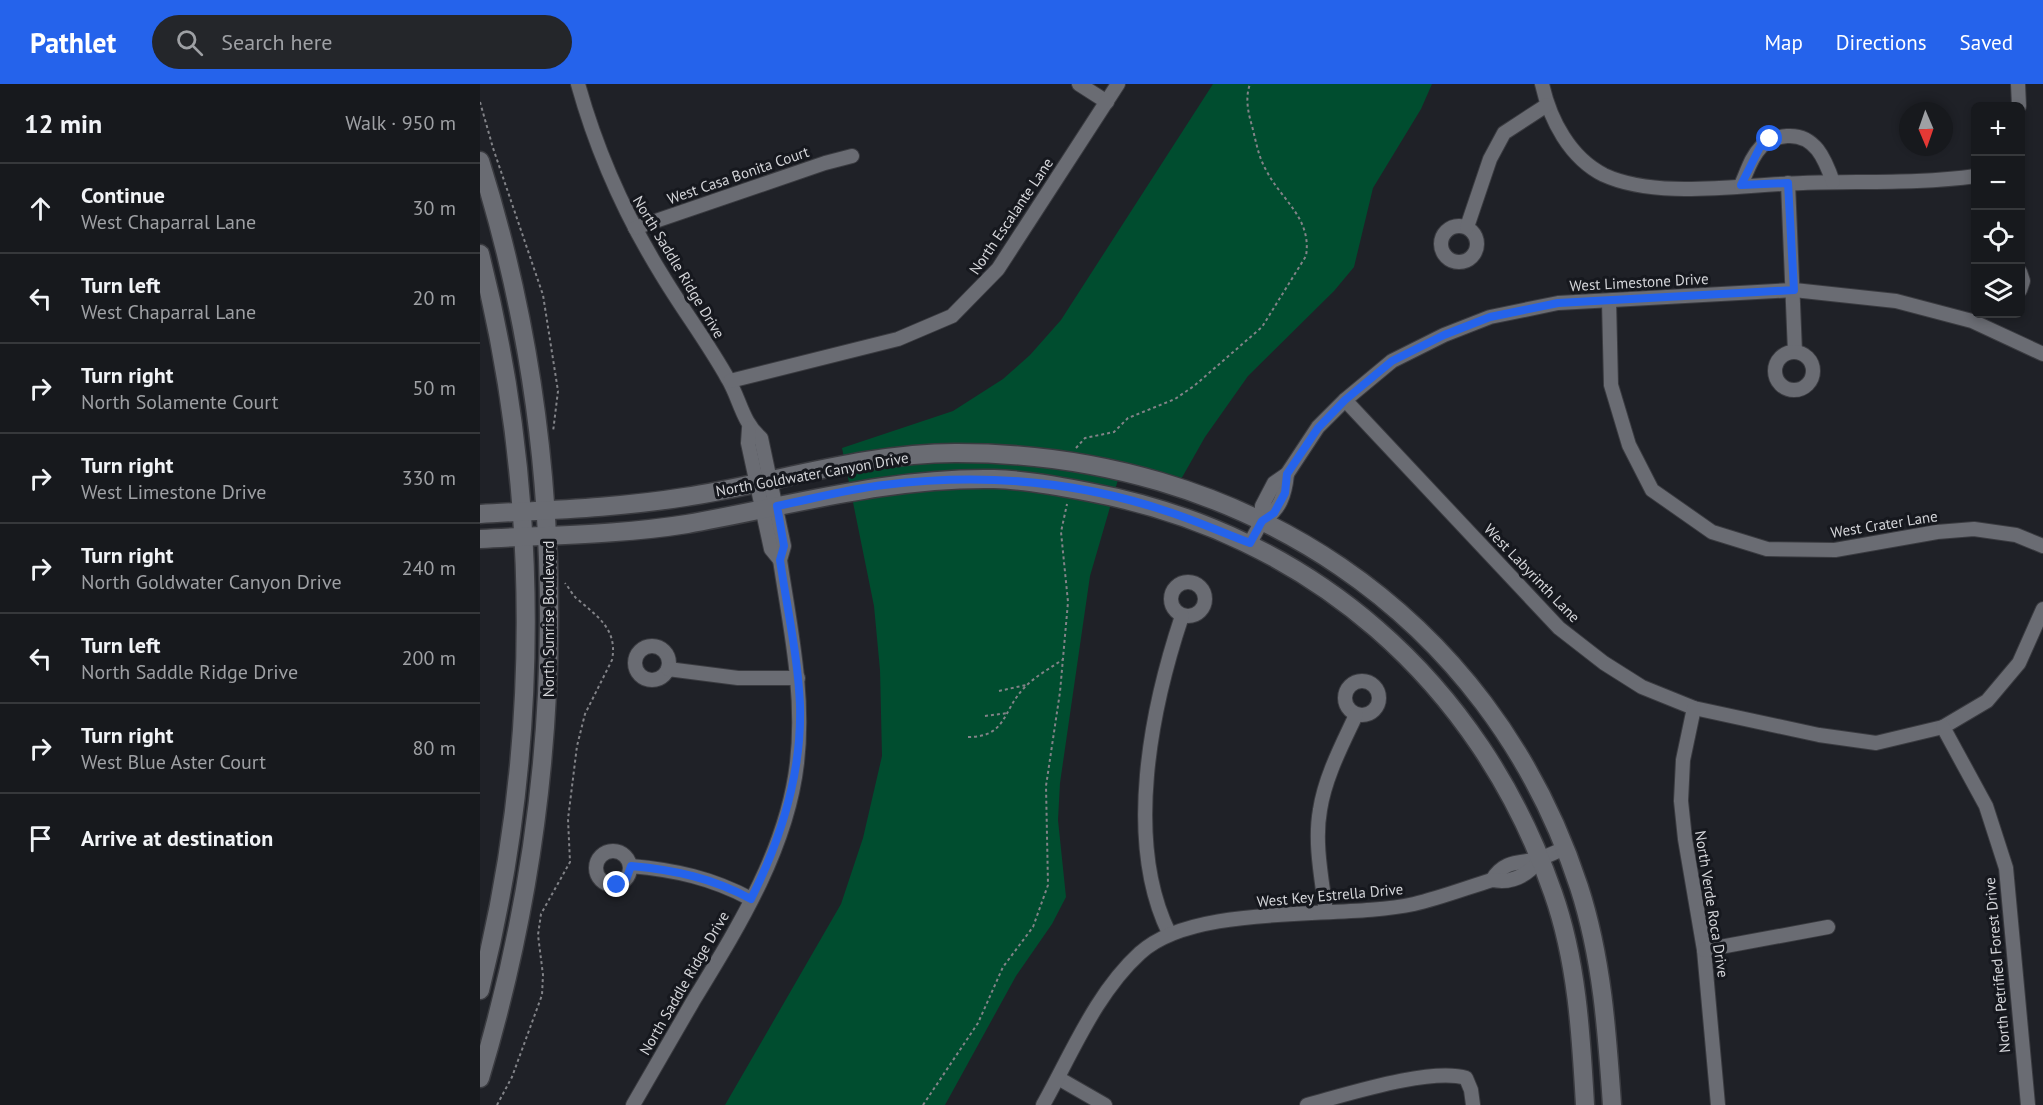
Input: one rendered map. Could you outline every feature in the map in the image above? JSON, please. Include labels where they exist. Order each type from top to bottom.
[{"type":"street","name":"North Saddle Ridge Drive","points":[[578,84],[591,129],[618,196],[661,274],[730,381],[749,428],[761,438],[764,482],[770,508],[784,546],[780,560],[798,678],[800,708],[795,773],[787,811],[770,860],[751,899],[633,1105]]},
{"type":"street","points":[[1079,84],[1107,102]]},
{"type":"street","name":"North Escalante Lane","points":[[730,381],[898,339],[952,316],[998,269],[1118,84]]},
{"type":"street","points":[[1542,84],[1547,105],[1566,142],[1582,159],[1604,174],[1635,186],[1665,188],[1971,176]]},
{"type":"street","points":[[2018,84],[2019,102]]},
{"type":"street","points":[[1467,227],[1490,159],[1504,133],[1547,105]]},
{"type":"street","points":[[1741,185],[1760,147],[1770,139],[1796,136],[1811,142],[1824,159],[1833,182]]},
{"type":"street","name":"West Casa Bonita Court","points":[[636,228],[825,163],[852,156]]},
{"type":"street","name":"North Sunrise Boulevard","points":[[480,160],[517,304],[538,430],[535,536],[549,689],[540,802],[520,929],[480,1078]]},
{"type":"street","points":[[1788,183],[1795,352]]},
{"type":"street","name":"North Sunrise Boulevard","points":[[480,254],[494,310],[512,416],[534,510]]},
{"type":"street","name":"West Limestone Drive","points":[[1250,543],[1262,521],[1262,506],[1274,483],[1287,474],[1318,428],[1345,400],[1392,361],[1444,335],[1490,317],[1558,303],[1794,290],[1896,301],[1972,321],[2043,354]]},
{"type":"street","name":"West Crater Lane","points":[[1609,301],[1611,385],[1629,446],[1652,490],[1712,532],[1767,549],[1835,550],[1937,532],[1974,529],[2016,535],[2043,546]]},
{"type":"street","name":"West Labyrinth Lane","points":[[1345,400],[1559,628],[1604,663],[1642,687],[1694,708],[1819,735],[1876,743],[1943,727],[1987,701],[2019,663],[2043,609]]},
{"type":"street","name":"North Goldwater Canyon Drive","points":[[480,514],[654,501],[764,482],[880,458],[950,453],[996,453],[1073,463],[1168,482],[1295,537],[1366,584],[1418,630],[1465,679],[1512,742],[1565,848],[1579,889],[1600,969],[1612,1105]]},
{"type":"street","name":"North Goldwater Canyon Drive","points":[[480,539],[677,525],[884,485],[951,479],[997,479],[1069,488],[1170,512],[1250,543],[1322,585],[1349,605],[1399,649],[1444,696],[1489,756],[1540,859],[1554,897],[1573,974],[1580,1020],[1585,1105]]},
{"type":"street","name":"North Sunrise Boulevard","points":[[480,990],[499,900],[521,742],[526,620],[535,536]]},
{"type":"street","points":[[1169,933],[1158,910],[1151,881],[1144,825],[1148,777],[1164,677],[1182,616]]},
{"type":"street","points":[[669,669],[738,678],[798,678]]},
{"type":"street","name":"North Verde Roca Drive","points":[[1694,708],[1683,760],[1681,801],[1685,839],[1704,950],[1718,1105]]},
{"type":"street","points":[[1326,912],[1320,867],[1320,811],[1332,768],[1356,715]]},
{"type":"street","name":"North Petrified Forest Drive","points":[[1943,727],[1986,806],[2006,868],[2028,1105]]},
{"type":"street","name":"West Key Estrella Drive","points":[[1042,1105],[1114,978],[1142,951],[1169,933],[1208,923],[1413,904],[1492,880],[1504,882],[1530,872],[1540,859],[1565,848]]},
{"type":"street","points":[[631,866],[675,870],[723,884],[751,899]]},
{"type":"street","points":[[1704,950],[1828,927]]},
{"type":"street","points":[[1307,1105],[1384,1085],[1453,1074],[1466,1078],[1472,1090],[1473,1105]]},
{"type":"street","points":[[1058,1078],[1105,1105]]},
{"type":"path","points":[[1073,463],[1077,445],[1085,438],[1114,432],[1128,418],[1175,399],[1194,386],[1262,327],[1306,256],[1308,242],[1301,216],[1266,171],[1259,155],[1248,105],[1250,84]]},
{"type":"path","points":[[923,1105],[978,1023],[1003,967],[1033,927],[1048,885],[1046,786],[1057,715],[1068,602],[1061,532],[1069,488]]},
{"type":"path","points":[[497,1105],[512,1077],[542,994],[543,975],[538,935],[541,914],[570,862],[568,819],[577,746],[585,714],[612,660],[614,651],[607,625],[576,598],[561,580]]},
{"type":"path","points":[[969,737],[983,737],[996,731],[1029,684],[1062,660]]},
{"type":"path","points":[[999,691],[1029,684]]},
{"type":"path","points":[[985,716],[1008,713]]},
{"type":"green space","points":[[1213,84],[1432,84],[1421,109],[1373,188],[1354,267],[1334,291],[1248,376],[1205,437],[1180,481],[1122,466],[1090,576],[1060,783],[1058,820],[1066,897],[1052,924],[1016,976],[945,1105],[725,1105],[841,904],[863,838],[882,756],[880,670],[874,606],[842,448],[953,411],[1003,379],[1030,355],[1061,320]]},
{"type":"route","points":[[617,885],[622,884],[629,876],[631,866],[675,870],[723,884],[751,899],[770,860],[787,811],[797,764],[800,708],[798,678],[780,560],[784,546],[777,506],[884,485],[951,479],[997,479],[1044,483],[1112,496],[1170,512],[1250,543],[1262,521],[1274,513],[1285,493],[1287,474],[1318,428],[1345,400],[1392,361],[1444,335],[1490,317],[1558,303],[1794,290],[1788,183],[1741,185],[1760,147],[1770,139]]}]
